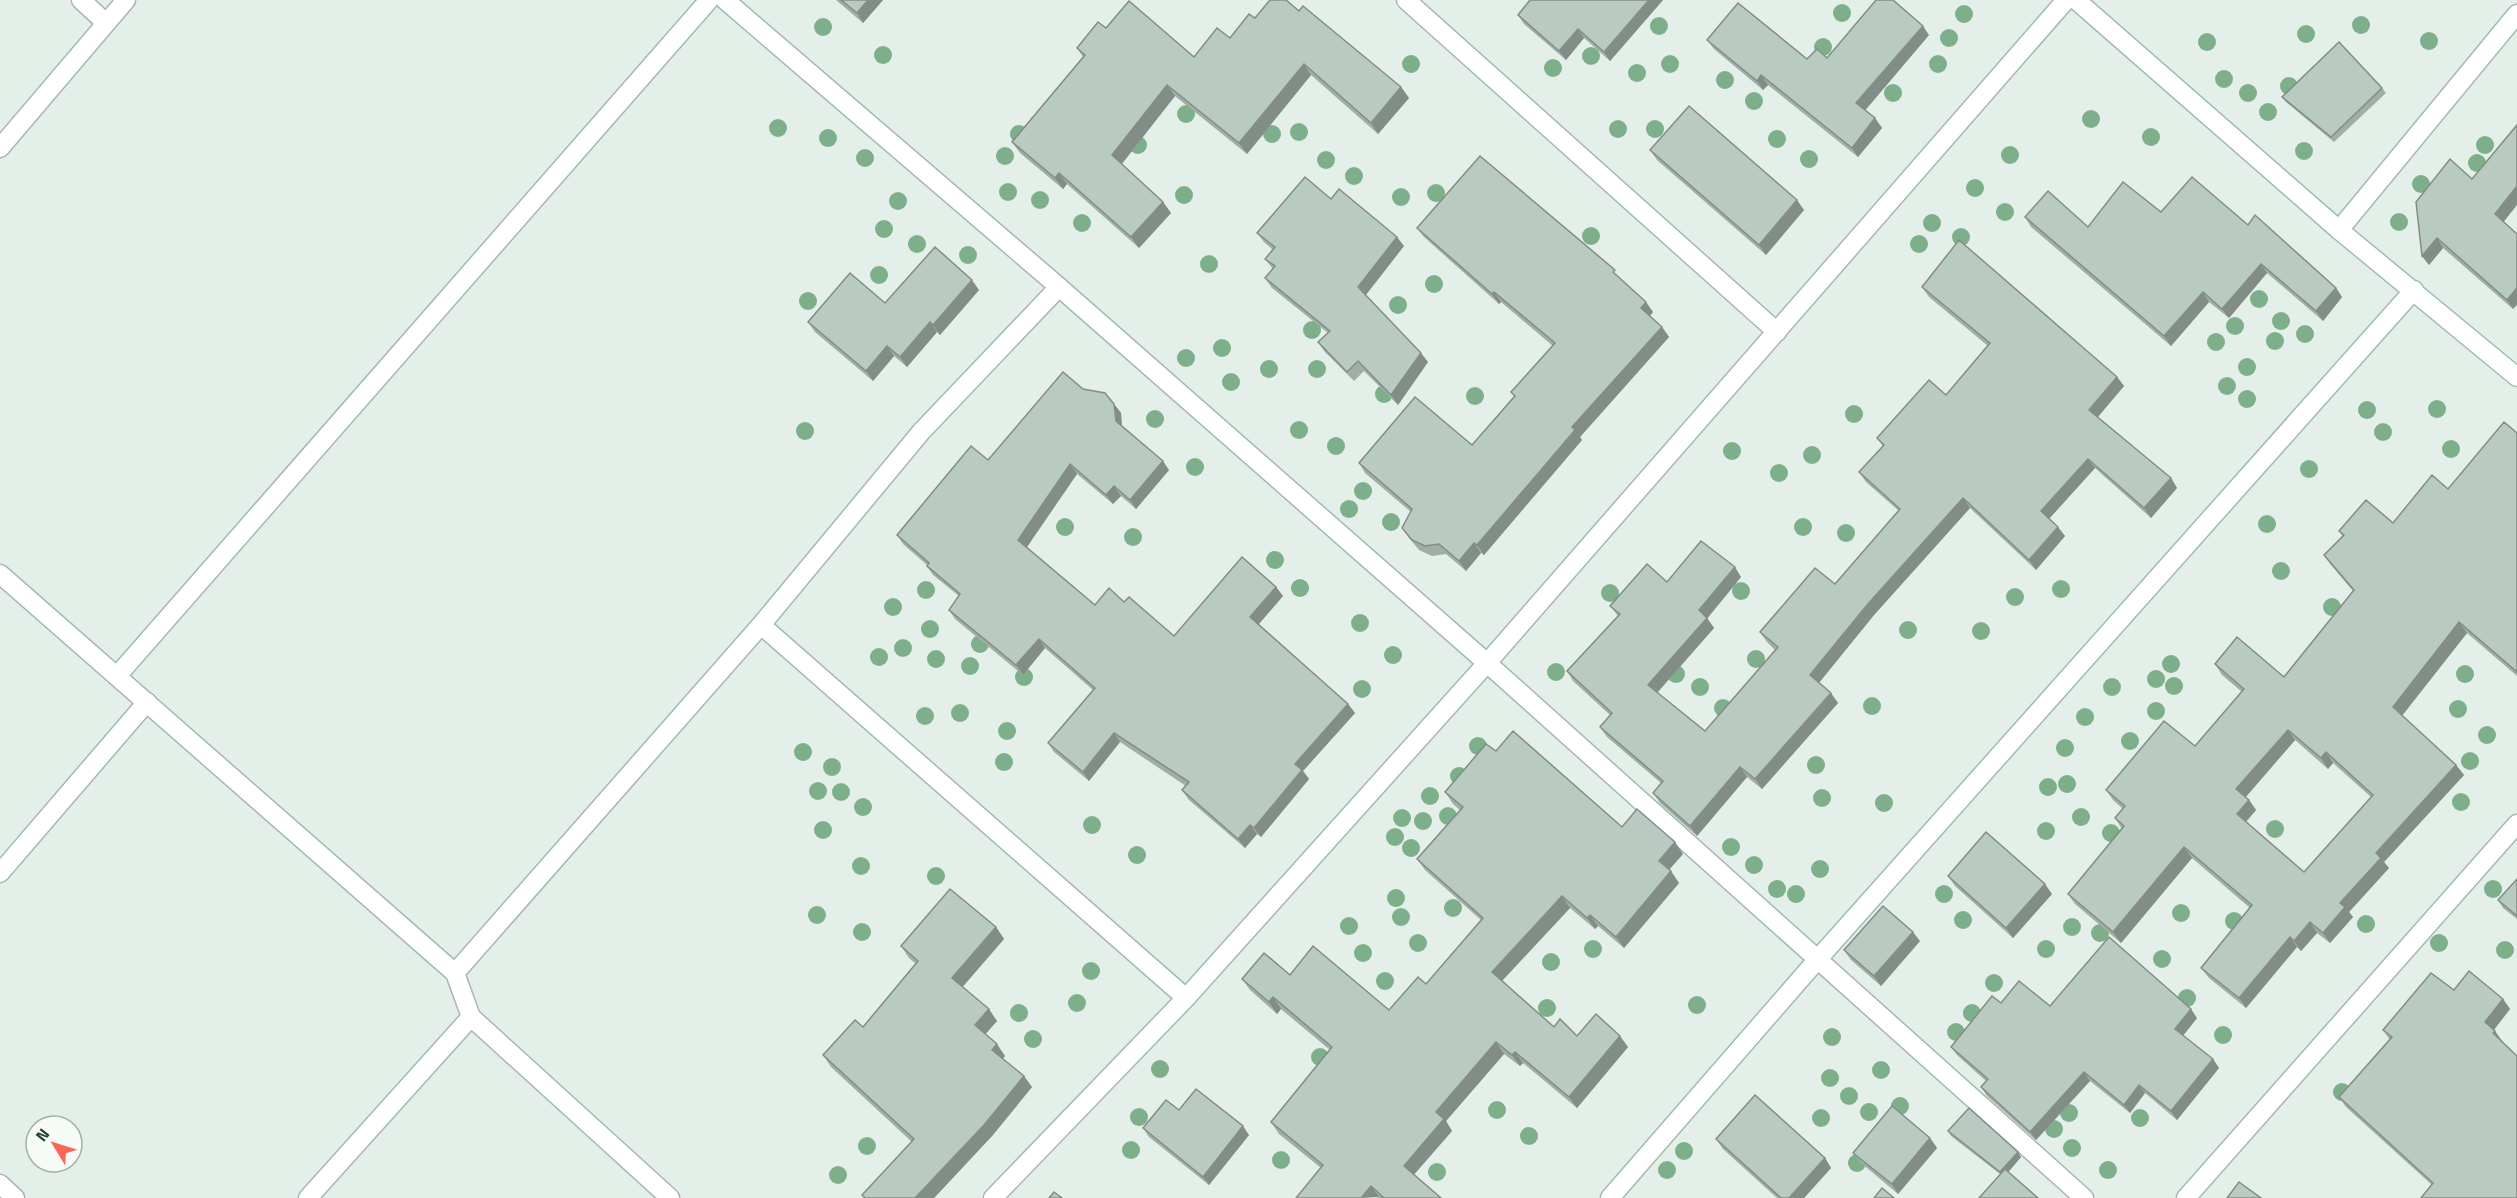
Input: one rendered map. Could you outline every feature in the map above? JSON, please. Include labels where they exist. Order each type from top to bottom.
[{"type":"street","points":[[81,0],[106,22]]},
{"type":"street","points":[[0,148],[126,0]]},
{"type":"street","points":[[117,676],[709,0]]},
{"type":"street","points":[[725,0],[1059,287],[1487,663],[2084,1198]]},
{"type":"street","points":[[1406,0],[1777,332]]},
{"type":"street","points":[[993,1198],[1186,998],[1487,663],[2066,0]]},
{"type":"street","points":[[2076,0],[2339,230],[2517,377]]},
{"type":"street","points":[[2339,230],[2517,14]]},
{"type":"street","points":[[455,973],[761,626],[921,432],[1059,287]]},
{"type":"street","points":[[1610,1198],[1817,960],[2414,290]]},
{"type":"street","points":[[0,574],[455,973],[471,1017],[670,1198]]},
{"type":"street","points":[[761,626],[1186,998]]},
{"type":"street","points":[[0,873],[147,702]]},
{"type":"street","points":[[2186,1198],[2517,824]]},
{"type":"street","points":[[308,1198],[471,1017]]},
{"type":"street","points":[[0,1184],[15,1198]]},
{"type":"building","points":[[841,0],[868,0],[857,13]]},
{"type":"building","points":[[1270,0],[1286,0],[1299,11],[1303,6],[1401,87],[1371,123],[1304,64],[1239,143],[1167,85],[1112,155],[1163,202],[1131,237],[1059,173],[1055,178],[1012,142],[1085,55],[1077,48],[1098,22],[1106,28],[1129,1],[1194,57],[1217,28],[1230,38],[1249,14],[1255,18]]},
{"type":"building","points":[[1530,0],[1649,0],[1604,52],[1578,29],[1559,51],[1518,15]]},
{"type":"building","points":[[1876,0],[1893,0],[1923,26],[1856,103],[1875,118],[1852,148],[1761,75],[1757,81],[1707,40],[1738,3],[1807,59],[1817,49],[1827,58]]},
{"type":"building","points":[[2339,42],[2382,88],[2331,137],[2282,97]]},
{"type":"building","points":[[1689,106],[1797,200],[1759,245],[1650,150]]},
{"type":"building","points":[[2517,125],[2517,186],[2495,214],[2517,234],[2517,288],[2507,300],[2437,238],[2422,256],[2416,202],[2450,159],[2472,179]]},
{"type":"building","points":[[1480,156],[1615,270],[1613,272],[1646,302],[1641,308],[1662,327],[1572,427],[1575,430],[1477,545],[1474,543],[1459,561],[1439,544],[1425,546],[1412,540],[1402,528],[1412,509],[1359,463],[1415,397],[1472,445],[1515,396],[1511,392],[1555,343],[1494,292],[1492,294],[1417,228]]},
{"type":"building","points":[[1305,177],[1331,199],[1339,189],[1397,237],[1358,287],[1421,353],[1391,395],[1358,361],[1347,372],[1318,342],[1330,331],[1265,278],[1275,266],[1265,259],[1275,247],[1257,233]]},
{"type":"building","points":[[2192,177],[2248,225],[2255,215],[2336,288],[2316,311],[2261,264],[2222,309],[2203,292],[2164,336],[2025,217],[2048,191],[2088,227],[2123,182],[2161,212]]},
{"type":"building","points":[[1959,240],[2117,377],[2089,410],[2171,478],[2144,508],[2088,459],[2041,511],[2058,527],[2029,560],[1963,498],[1867,605],[1810,675],[1831,693],[1755,779],[1740,767],[1690,826],[1653,793],[1663,781],[1600,727],[1612,713],[1567,671],[1620,614],[1610,606],[1647,564],[1667,582],[1701,541],[1735,567],[1699,610],[1707,618],[1648,685],[1705,731],[1778,647],[1760,632],[1815,568],[1835,584],[1900,509],[1859,472],[1884,445],[1877,438],[1929,380],[1946,395],[1990,343],[1922,287]]},
{"type":"building","points":[[935,247],[972,280],[933,325],[930,322],[900,357],[887,346],[866,371],[808,322],[850,273],[885,303]]},
{"type":"building","points":[[1063,372],[1083,389],[1105,393],[1114,404],[1116,421],[1163,461],[1130,500],[1114,486],[1106,495],[1070,464],[1018,540],[1095,605],[1109,588],[1124,602],[1129,597],[1174,636],[1242,557],[1276,587],[1250,617],[1348,704],[1295,764],[1302,770],[1254,828],[1250,825],[1238,839],[1182,790],[1189,782],[1114,733],[1083,772],[1048,743],[1095,688],[1039,639],[1016,665],[949,610],[960,594],[927,566],[929,563],[897,535],[971,446],[988,460]]},
{"type":"building","points":[[2504,422],[2517,433],[2517,672],[2459,622],[2393,707],[2456,765],[2376,853],[2381,858],[2340,903],[2345,907],[2323,933],[2310,922],[2294,941],[2290,937],[2239,998],[2201,968],[2252,905],[2184,847],[2113,932],[2068,894],[2124,826],[2115,818],[2125,806],[2106,790],[2164,721],[2195,746],[2244,689],[2215,664],[2237,637],[2284,677],[2354,590],[2324,555],[2344,535],[2339,531],[2366,500],[2393,523],[2432,475],[2448,489]],"holes":[[[2288,730],[2321,758],[2326,752],[2373,795],[2304,872],[2237,814],[2249,800],[2236,789]]]},
{"type":"building","points":[[1513,731],[1622,827],[1637,809],[1675,842],[1659,861],[1671,871],[1616,937],[1590,915],[1587,918],[1562,896],[1492,972],[1554,1027],[1560,1019],[1577,1036],[1596,1014],[1620,1036],[1569,1097],[1515,1052],[1512,1055],[1496,1042],[1436,1112],[1444,1119],[1404,1166],[1441,1198],[1384,1198],[1371,1186],[1361,1198],[1296,1198],[1323,1165],[1271,1122],[1332,1047],[1273,997],[1269,1002],[1242,979],[1264,953],[1290,975],[1313,946],[1389,1010],[1418,977],[1426,984],[1483,918],[1417,859],[1463,807],[1445,792],[1486,744],[1496,751]]},
{"type":"building","points":[[1986,832],[2045,884],[2006,928],[1948,876]]},
{"type":"building","points":[[2517,879],[2517,916],[2498,900]]},
{"type":"building","points":[[950,889],[996,927],[952,978],[989,1009],[975,1025],[997,1044],[992,1050],[1024,1076],[984,1125],[915,1198],[865,1198],[862,1195],[914,1139],[823,1055],[855,1020],[863,1027],[918,961],[901,946]]},
{"type":"building","points":[[1883,906],[1913,932],[1874,976],[1844,950]]},
{"type":"building","points":[[2109,937],[2191,1009],[2175,1029],[2213,1059],[2171,1111],[2139,1085],[2124,1105],[2084,1072],[2030,1132],[1981,1087],[1988,1079],[1951,1047],[1992,996],[2001,1003],[2019,981],[2050,1006]]},
{"type":"building","points":[[2469,971],[2503,999],[2485,1022],[2517,1056],[2517,1198],[2421,1198],[2433,1183],[2339,1097],[2392,1037],[2383,1030],[2431,973],[2454,990]]},
{"type":"building","points":[[1196,1089],[1243,1126],[1203,1177],[1143,1128],[1166,1100],[1179,1110]]},
{"type":"building","points":[[1755,1095],[1825,1158],[1789,1198],[1781,1198],[1716,1139]]},
{"type":"building","points":[[1892,1106],[1930,1138],[1892,1184],[1853,1153]]},
{"type":"building","points":[[1969,1108],[2018,1152],[2000,1172],[1948,1131]]},
{"type":"building","points":[[2005,1169],[2038,1198],[1979,1198]]},
{"type":"building","points":[[2239,1182],[2261,1198],[2227,1198]]},
{"type":"building","points":[[1882,1188],[1894,1198],[1874,1198]]},
{"type":"building","points":[[1054,1192],[1062,1198],[1049,1198]]}]
